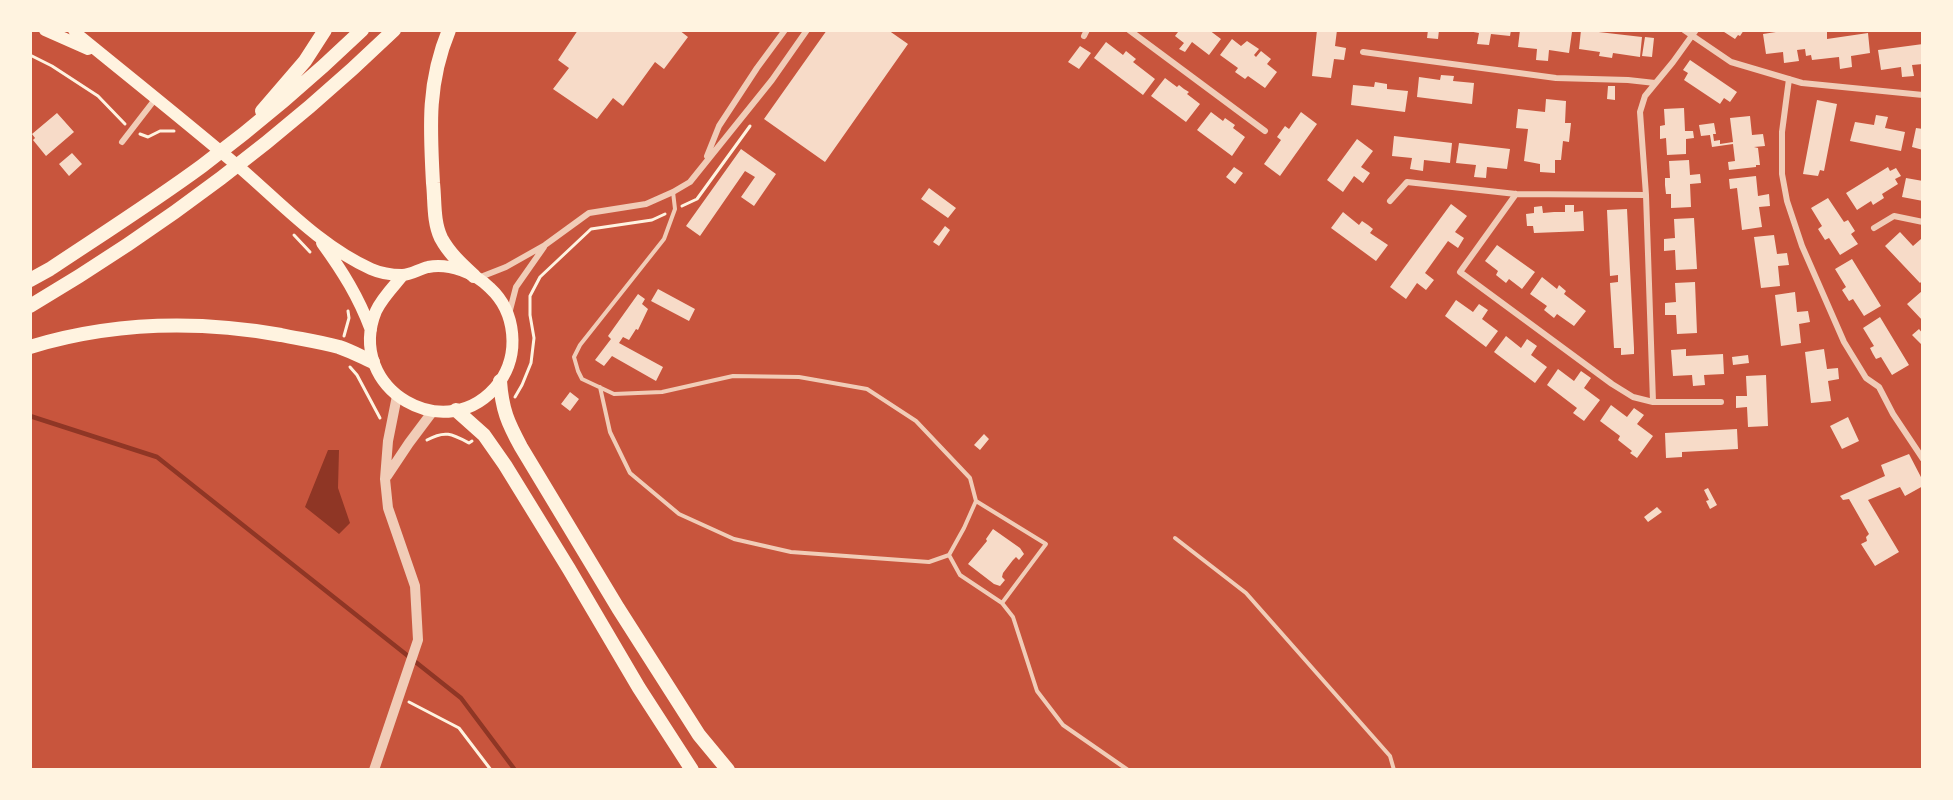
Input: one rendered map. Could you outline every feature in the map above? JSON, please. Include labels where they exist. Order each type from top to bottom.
[{"type":"highway","points":[[234,142],[305,61],[325,30]]},
{"type":"highway","points":[[30,280],[50,269],[234,142],[288,99],[362,30]]},
{"type":"highway","points":[[30,306],[116,254],[214,185],[256,153],[336,85],[394,30]]},
{"type":"highway","points":[[449,30],[437,64],[431,96],[430,132],[435,217],[440,236],[450,253],[476,277]]},
{"type":"highway","points":[[30,347],[76,334],[127,327],[203,326],[251,330],[324,343],[373,362]]},
{"type":"highway","points":[[500,381],[502,403],[507,421],[521,447],[699,735],[728,770]]},
{"type":"highway","points":[[456,410],[484,435],[505,465],[639,687],[692,770]]},
{"type":"main road","points":[[45,30],[102,55]]},
{"type":"main road","points":[[74,30],[78,36],[237,165],[318,237],[372,269],[403,275],[429,267],[454,268],[476,277],[496,294],[508,315],[513,338],[510,360],[500,381],[488,395],[473,405],[456,410],[433,411],[414,406],[397,396],[383,381],[373,362],[370,346],[371,330],[376,310],[403,275]]},
{"type":"main road","points":[[318,237],[356,294],[371,330]]},
{"type":"street","points":[[704,164],[718,126],[785,30]]},
{"type":"street","points":[[476,277],[506,267],[545,245],[589,213],[646,204],[690,182],[772,80],[807,30]]},
{"type":"street","points":[[1129,30],[1265,130]]},
{"type":"street","points":[[1684,30],[1731,62],[1802,83],[1923,95]]},
{"type":"street","points":[[1653,402],[1646,195],[1640,112],[1645,96],[1696,30]]},
{"type":"street","points":[[1363,52],[1542,77],[1655,83]]},
{"type":"street","points":[[1789,79],[1782,132],[1782,174],[1787,201],[1802,246],[1844,342],[1866,378],[1879,387],[1893,414],[1923,459]]},
{"type":"street","points":[[122,142],[156,98]]},
{"type":"street","points":[[1390,201],[1407,182],[1516,194],[1646,195]]},
{"type":"street","points":[[1516,194],[1460,272],[1633,397],[1653,402],[1721,402]]},
{"type":"street","points":[[1874,228],[1894,216],[1923,222]]},
{"type":"street","points":[[508,315],[516,287],[545,245]]},
{"type":"street","points":[[374,770],[418,640],[415,586],[388,508],[385,479],[388,441],[397,396]]},
{"type":"street","points":[[385,479],[433,411]]},
{"type":"lane","points":[[600,387],[610,432],[630,473],[679,514],[734,538],[791,552],[929,562],[949,555],[976,501],[970,478],[916,421],[867,389],[799,377],[733,376],[662,392],[614,394],[600,387],[582,379],[574,357],[580,345],[663,239],[675,209],[673,192]]},
{"type":"lane","points":[[976,501],[1046,544],[1002,603]]},
{"type":"lane","points":[[1175,538],[1246,593],[1390,756],[1394,770]]},
{"type":"lane","points":[[949,555],[960,576],[1002,603],[1013,617],[1037,691],[1063,725],[1128,770]]},
{"type":"path","points":[[399,696],[459,728],[491,770]]},
{"type":"shaded area","points":[[328,450],[339,450],[338,488],[350,523],[339,534],[305,507]]},
{"type":"building","points":[[578,30],[679,30],[688,37],[664,69],[655,62],[623,106],[613,98],[597,119],[553,89],[569,68],[558,60]]},
{"type":"building","points":[[827,30],[888,30],[908,44],[825,162],[764,119]]},
{"type":"building","points":[[1175,30],[1209,30],[1221,39],[1209,55],[1192,42],[1185,52],[1179,49],[1184,43],[1175,36],[1178,32]]},
{"type":"building","points":[[1317,30],[1337,30],[1335,46],[1346,48],[1344,60],[1334,59],[1331,78],[1312,76]]},
{"type":"building","points":[[1428,30],[1439,30],[1438,39],[1427,38]]},
{"type":"building","points":[[1468,30],[1511,30],[1510,36],[1491,34],[1489,45],[1477,44],[1479,33]]},
{"type":"building","points":[[1520,30],[1572,32],[1569,53],[1549,50],[1548,61],[1536,60],[1537,49],[1518,47]]},
{"type":"building","points":[[1581,30],[1642,37],[1640,57],[1613,53],[1612,58],[1599,56],[1600,52],[1579,49]]},
{"type":"building","points":[[1721,30],[1744,30],[1735,39]]},
{"type":"building","points":[[1789,30],[1827,32],[1827,39],[1868,33],[1870,53],[1851,56],[1852,67],[1840,69],[1839,57],[1812,60],[1811,55],[1806,56],[1805,49],[1797,50],[1799,61],[1784,63],[1783,52],[1766,54],[1763,34]]},
{"type":"building","points":[[1645,37],[1654,38],[1652,57],[1642,56]]},
{"type":"building","points":[[1232,39],[1241,46],[1247,41],[1259,49],[1254,55],[1256,57],[1261,51],[1271,59],[1267,64],[1277,72],[1265,88],[1248,76],[1245,79],[1235,72],[1238,68],[1220,55]]},
{"type":"building","points":[[1106,42],[1123,55],[1126,51],[1136,59],[1133,62],[1155,79],[1143,95],[1094,58]]},
{"type":"building","points":[[1923,44],[1923,64],[1912,65],[1914,76],[1902,77],[1901,67],[1881,70],[1878,50]]},
{"type":"building","points":[[1080,46],[1091,53],[1079,69],[1068,62]]},
{"type":"building","points":[[1690,60],[1737,92],[1730,102],[1724,98],[1720,104],[1684,80],[1688,73],[1683,70]]},
{"type":"building","points":[[1441,75],[1454,76],[1453,81],[1474,83],[1472,104],[1417,97],[1419,77],[1440,80]]},
{"type":"building","points":[[1165,78],[1189,92],[1187,94],[1200,104],[1186,122],[1151,96]]},
{"type":"building","points":[[1375,82],[1387,84],[1387,89],[1408,91],[1405,112],[1351,105],[1353,85],[1374,87]]},
{"type":"building","points":[[1608,86],[1615,86],[1615,100],[1607,99]]},
{"type":"building","points":[[1546,99],[1566,101],[1565,123],[1571,123],[1569,142],[1563,141],[1561,160],[1555,160],[1555,173],[1540,172],[1540,164],[1524,161],[1528,129],[1516,128],[1518,109],[1545,112]]},
{"type":"building","points":[[1817,100],[1837,104],[1824,171],[1820,170],[1818,176],[1803,174]]},
{"type":"building","points":[[1684,108],[1685,131],[1693,131],[1694,138],[1686,139],[1686,154],[1667,155],[1666,138],[1660,139],[1660,126],[1665,125],[1664,109]]},
{"type":"building","points":[[1211,112],[1223,121],[1225,118],[1235,125],[1233,128],[1245,137],[1232,156],[1197,130]]},
{"type":"building","points":[[1301,112],[1317,124],[1280,176],[1264,164],[1281,140],[1277,137],[1285,126],[1289,129]]},
{"type":"building","points":[[57,113],[74,132],[46,156],[33,140],[35,138],[32,134]]},
{"type":"building","points":[[1876,115],[1888,117],[1885,128],[1905,132],[1901,151],[1850,141],[1855,122],[1874,125]]},
{"type":"building","points":[[1750,116],[1752,135],[1763,134],[1765,146],[1754,147],[1758,148],[1760,165],[1729,170],[1728,162],[1735,161],[1733,144],[1712,147],[1710,135],[1701,136],[1699,125],[1714,123],[1716,134],[1713,134],[1714,141],[1720,140],[1720,144],[1733,142],[1730,118]]},
{"type":"building","points":[[1916,128],[1923,129],[1923,150],[1912,147]]},
{"type":"building","points":[[1394,136],[1452,143],[1450,163],[1424,160],[1423,171],[1410,169],[1412,158],[1392,156]]},
{"type":"building","points":[[1357,139],[1373,151],[1361,167],[1370,173],[1363,183],[1354,176],[1343,192],[1327,180]]},
{"type":"building","points":[[1459,143],[1510,149],[1507,169],[1487,167],[1486,178],[1474,177],[1476,165],[1456,163]]},
{"type":"building","points":[[741,149],[776,174],[754,206],[741,197],[755,177],[745,171],[700,236],[686,226]]},
{"type":"building","points":[[72,153],[82,164],[69,176],[59,164]]},
{"type":"building","points":[[1689,160],[1690,175],[1700,174],[1701,183],[1690,184],[1691,207],[1671,208],[1671,194],[1666,194],[1665,185],[1665,178],[1670,178],[1669,161]]},
{"type":"building","points":[[1234,167],[1243,173],[1235,184],[1226,177]]},
{"type":"building","points":[[1888,167],[1890,171],[1896,168],[1901,176],[1895,179],[1898,184],[1882,194],[1884,198],[1873,205],[1871,201],[1857,210],[1846,193]]},
{"type":"building","points":[[1756,176],[1758,196],[1769,194],[1770,206],[1759,207],[1762,227],[1742,230],[1737,188],[1730,189],[1729,179]]},
{"type":"building","points":[[1906,178],[1923,181],[1923,201],[1902,197]]},
{"type":"building","points":[[929,188],[956,208],[948,218],[921,199]]},
{"type":"building","points":[[1828,198],[1844,222],[1848,220],[1855,231],[1851,234],[1858,244],[1840,255],[1829,238],[1825,240],[1818,229],[1822,226],[1811,208]]},
{"type":"building","points":[[1451,204],[1467,216],[1455,232],[1464,238],[1458,248],[1448,241],[1425,273],[1434,280],[1426,290],[1417,283],[1406,299],[1390,287]]},
{"type":"building","points":[[1565,205],[1574,205],[1574,212],[1583,211],[1584,231],[1534,233],[1533,226],[1527,226],[1526,214],[1534,213],[1534,207],[1542,206],[1543,213],[1565,212]]},
{"type":"building","points":[[1627,209],[1634,354],[1621,355],[1621,348],[1614,348],[1610,283],[1618,282],[1618,275],[1610,276],[1607,210]]},
{"type":"building","points":[[1343,212],[1359,225],[1362,221],[1368,225],[1373,229],[1370,233],[1388,245],[1376,261],[1331,228]]},
{"type":"building","points":[[1694,218],[1697,269],[1676,270],[1675,250],[1664,251],[1664,239],[1675,238],[1674,219]]},
{"type":"building","points":[[945,226],[950,230],[939,246],[933,242]]},
{"type":"building","points":[[1900,232],[1913,246],[1921,239],[1923,241],[1923,254],[1921,255],[1923,257],[1923,280],[1920,283],[1885,246]]},
{"type":"building","points":[[1774,235],[1777,254],[1787,253],[1789,265],[1778,266],[1780,286],[1761,288],[1754,237]]},
{"type":"building","points":[[1497,245],[1535,272],[1522,289],[1509,279],[1506,283],[1496,275],[1498,271],[1485,261]]},
{"type":"building","points":[[1852,259],[1881,306],[1864,316],[1853,299],[1849,301],[1842,290],[1846,287],[1835,269]]},
{"type":"building","points":[[1542,277],[1557,289],[1559,285],[1566,291],[1564,294],[1586,311],[1574,326],[1557,314],[1554,318],[1544,310],[1547,306],[1530,294]]},
{"type":"building","points":[[1695,282],[1697,333],[1677,334],[1676,315],[1665,315],[1665,303],[1676,302],[1675,283]]},
{"type":"building","points":[[658,289],[695,309],[689,321],[651,301]]},
{"type":"building","points":[[1795,292],[1797,312],[1808,311],[1810,322],[1799,324],[1801,343],[1781,346],[1775,295]]},
{"type":"building","points":[[1923,292],[1923,321],[1907,304]]},
{"type":"building","points":[[638,294],[645,299],[642,304],[648,309],[638,330],[636,329],[629,340],[623,337],[619,343],[663,367],[656,381],[612,356],[604,366],[595,360],[611,339],[608,336]]},
{"type":"building","points":[[1456,300],[1473,312],[1479,304],[1488,310],[1482,319],[1498,331],[1486,347],[1445,316]]},
{"type":"building","points":[[1880,317],[1909,365],[1892,375],[1881,357],[1876,359],[1870,348],[1874,346],[1863,328]]},
{"type":"building","points":[[1919,329],[1923,334],[1922,345],[1912,335]]},
{"type":"building","points":[[1506,336],[1521,348],[1527,339],[1537,346],[1531,355],[1547,367],[1535,383],[1494,352]]},
{"type":"building","points":[[1686,349],[1686,356],[1723,354],[1724,374],[1704,375],[1705,385],[1693,386],[1692,375],[1673,376],[1671,350]]},
{"type":"building","points":[[1824,349],[1827,369],[1838,368],[1839,379],[1828,381],[1831,401],[1811,403],[1805,352]]},
{"type":"building","points":[[1748,355],[1749,363],[1733,365],[1732,357]]},
{"type":"building","points":[[1558,369],[1574,381],[1581,371],[1591,378],[1584,388],[1600,400],[1584,421],[1573,413],[1577,408],[1547,385]]},
{"type":"building","points":[[1766,375],[1768,426],[1748,427],[1747,407],[1736,408],[1736,396],[1747,396],[1746,376]]},
{"type":"building","points":[[570,392],[579,399],[570,411],[561,404]]},
{"type":"building","points":[[1611,405],[1627,417],[1634,408],[1644,415],[1637,424],[1653,436],[1637,458],[1618,440],[1620,436],[1600,421]]},
{"type":"building","points":[[1848,417],[1859,441],[1842,449],[1830,426]]},
{"type":"building","points":[[1737,429],[1738,449],[1682,452],[1682,457],[1666,458],[1665,433]]},
{"type":"building","points":[[984,434],[989,439],[980,450],[974,445]]},
{"type":"building","points":[[1909,454],[1923,481],[1923,486],[1905,496],[1900,487],[1868,500],[1899,552],[1875,566],[1861,544],[1867,541],[1866,537],[1869,534],[1849,499],[1843,500],[1840,496],[1885,476],[1881,465]]},
{"type":"building","points":[[1708,488],[1717,505],[1710,509],[1704,490]]},
{"type":"building","points":[[1657,507],[1662,512],[1648,522],[1644,517]]},
{"type":"building","points":[[993,529],[1020,548],[1024,554],[1019,560],[1016,557],[1003,573],[1002,577],[1005,580],[1000,586],[968,564],[987,541]]},
{"type":"waterway","points":[[30,416],[157,457],[461,698],[515,770]]}]
